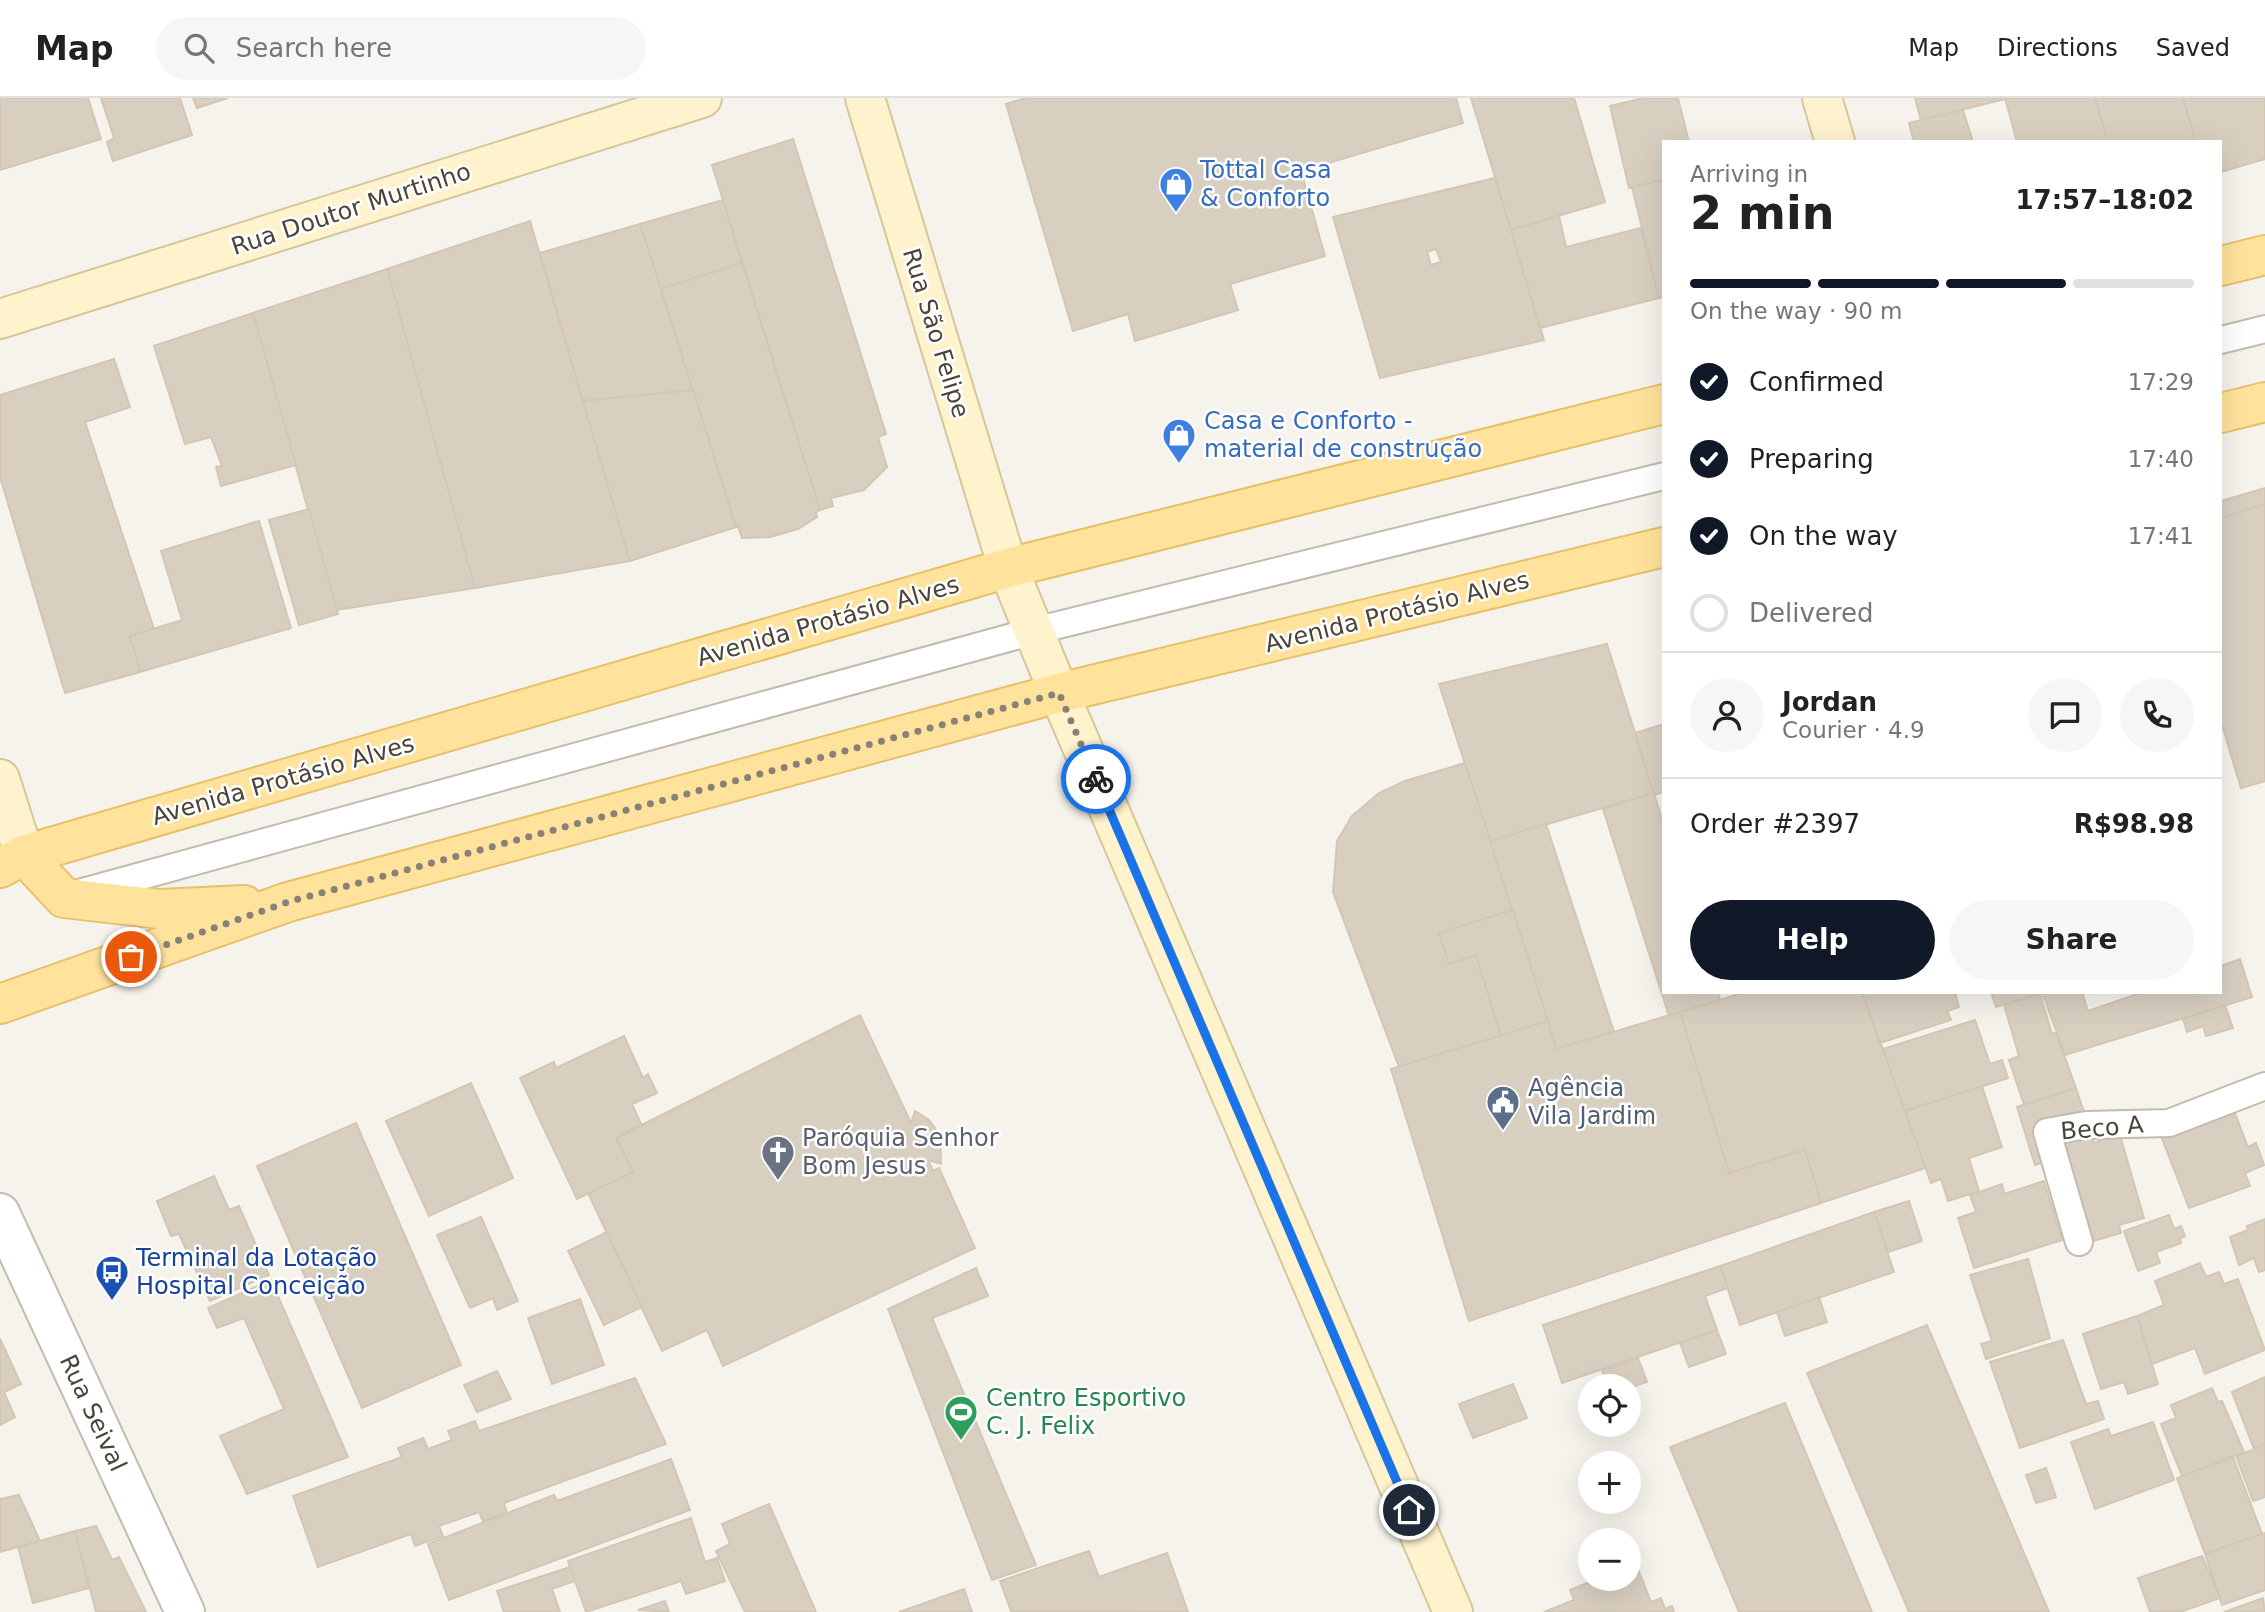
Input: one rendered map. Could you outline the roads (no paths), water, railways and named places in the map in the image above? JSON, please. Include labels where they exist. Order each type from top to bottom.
[{"type":"main road","points":[[2222,266],[2265,256]]},
{"type":"main road","points":[[2222,413],[2265,402]]},
{"type":"main road","name":"Avenida Protásio Alves","points":[[12,862],[1008,568],[1662,404]]},
{"type":"main road","name":"Avenida Protásio Alves","points":[[0,1004],[288,902],[1059,693],[1662,547]]},
{"type":"main road","points":[[12,862],[64,898],[160,909],[288,902]]},
{"type":"street","name":"Rua Doutor Murtinho","points":[[0,319],[702,98]]},
{"type":"street","name":"Rua São Felipe","points":[[864,98],[1008,568],[1453,1612]]},
{"type":"street","points":[[1822,98],[1834,140]]},
{"type":"street","points":[[0,779],[12,862]]},
{"type":"street","name":"Rua Seival","points":[[0,1213],[185,1612]]},
{"type":"lane","points":[[2222,340],[2265,329]]},
{"type":"lane","points":[[64,898],[1034,631],[1662,476]]},
{"type":"lane","name":"Beco A","points":[[2079,1242],[2047,1132],[2086,1125],[2169,1123],[2265,1086]]},
{"type":"place","name":"Tottal Casa & Conforto","points":[[1176,214]]},
{"type":"place","name":"Casa e Conforto - material de construção","points":[[1179,465]]},
{"type":"place","name":"Agência Vila Jardim","points":[[1503,1132]]},
{"type":"place","name":"Paróquia Senhor Bom Jesus","points":[[778,1182]]},
{"type":"place","name":"Terminal da Lotação Hospital Conceição","points":[[112,1302]]},
{"type":"place","name":"Centro Esportivo C. J. Felix","points":[[961,1442]]}]
